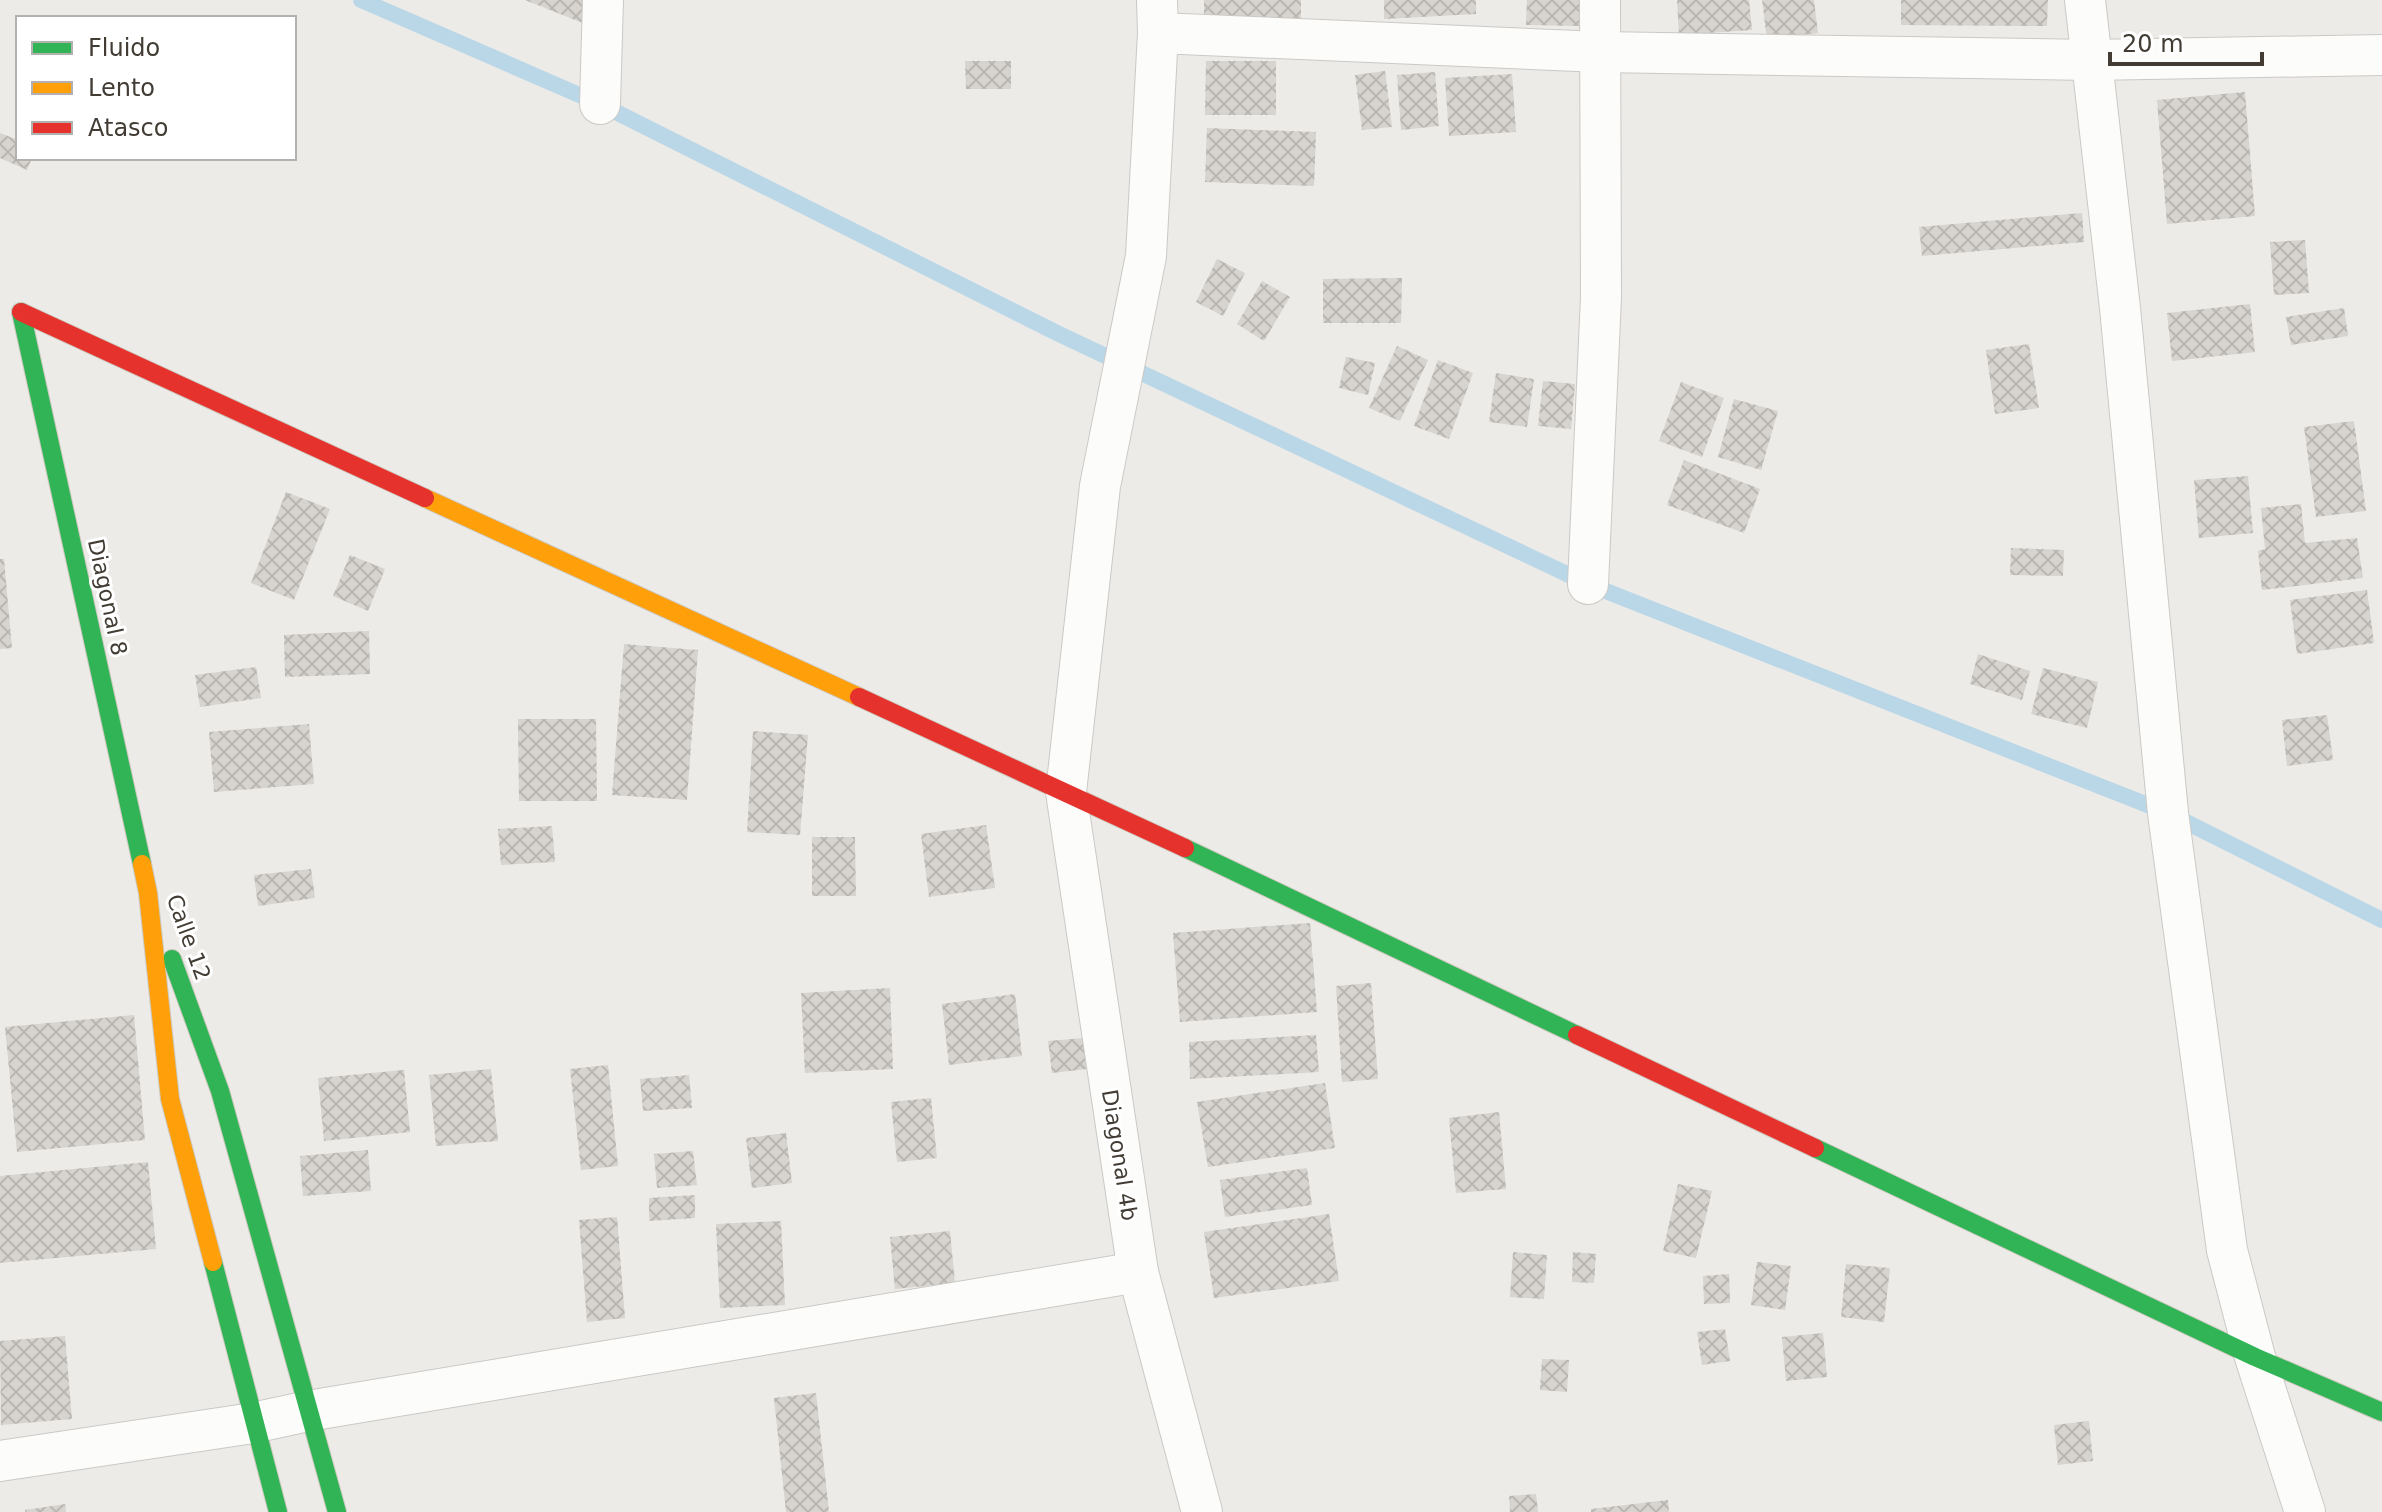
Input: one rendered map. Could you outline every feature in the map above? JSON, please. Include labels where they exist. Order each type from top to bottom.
[{"type":"street","points":[[600,104],[603,0]]},
{"type":"street","points":[[1588,584],[1601,297],[1600,0]]},
{"type":"street","points":[[2085,0],[2120,308],[2168,813],[2227,1250],[2255,1357],[2305,1512]]},
{"type":"street","points":[[1158,16],[1601,52],[2091,60],[2382,55]]},
{"type":"street","name":"Diagonal 4b","points":[[1158,16],[1146,256],[1100,486],[1066,792],[1138,1272],[1202,1512]]},
{"type":"street","points":[[10,307],[1066,792],[2255,1357],[2382,1412]]},
{"type":"street","name":"Diagonal 8","points":[[10,307],[148,893]]},
{"type":"street","name":"Calle 12","points":[[148,893],[220,1091],[337,1512]]},
{"type":"street","name":"Calle 12","points":[[148,893],[170,1099],[278,1512]]},
{"type":"street","points":[[0,1461],[253,1423],[308,1411],[1138,1272]]},
{"type":"building","points":[[525,0],[594,0],[585,24]]},
{"type":"building","points":[[1204,0],[1301,0],[1301,21],[1204,20]]},
{"type":"building","points":[[1384,0],[1476,0],[1476,14],[1384,19]]},
{"type":"building","points":[[1527,0],[1580,0],[1579,26],[1526,25]]},
{"type":"building","points":[[1677,0],[1749,0],[1752,30],[1679,35]]},
{"type":"building","points":[[1762,0],[1814,0],[1818,33],[1767,39]]},
{"type":"building","points":[[1901,0],[2048,0],[2047,26],[1901,25]]},
{"type":"building","points":[[965,61],[1011,61],[1011,89],[966,89]]},
{"type":"building","points":[[1206,61],[1276,61],[1276,115],[1205,115]]},
{"type":"building","points":[[1385,71],[1392,127],[1362,130],[1355,75]]},
{"type":"building","points":[[1435,72],[1439,126],[1401,130],[1397,75]]},
{"type":"building","points":[[1512,74],[1516,132],[1449,136],[1445,78]]},
{"type":"building","points":[[2245,92],[2255,216],[2167,224],[2157,100]]},
{"type":"building","points":[[1207,128],[1316,132],[1314,186],[1205,182]]},
{"type":"building","points":[[0,133],[16,139],[16,160],[31,160],[27,170],[0,158]]},
{"type":"building","points":[[2082,213],[2084,242],[1922,256],[1919,227]]},
{"type":"building","points":[[2305,240],[2309,293],[2274,295],[2270,242]]},
{"type":"building","points":[[1217,259],[1245,273],[1223,316],[1196,302]]},
{"type":"building","points":[[1402,278],[1401,323],[1323,323],[1323,279]]},
{"type":"building","points":[[1262,281],[1290,297],[1264,341],[1237,324]]},
{"type":"building","points":[[2250,304],[2255,352],[2172,361],[2167,313]]},
{"type":"building","points":[[2344,308],[2348,336],[2291,345],[2286,317]]},
{"type":"building","points":[[2029,344],[2039,408],[1995,414],[1986,350]]},
{"type":"building","points":[[1397,346],[1428,360],[1400,421],[1369,408]]},
{"type":"building","points":[[1346,357],[1375,363],[1368,395],[1339,388]]},
{"type":"building","points":[[1438,360],[1473,373],[1449,439],[1414,426]]},
{"type":"building","points":[[1496,373],[1534,379],[1527,427],[1489,422]]},
{"type":"building","points":[[1543,381],[1575,384],[1571,429],[1538,426]]},
{"type":"building","points":[[1681,382],[1724,398],[1702,457],[1659,441]]},
{"type":"building","points":[[1734,399],[1778,411],[1761,470],[1718,457]]},
{"type":"building","points":[[2354,421],[2366,511],[2316,517],[2304,427]]},
{"type":"building","points":[[1684,460],[1760,489],[1744,533],[1667,505]]},
{"type":"building","points":[[2248,476],[2253,533],[2199,538],[2194,480]]},
{"type":"building","points":[[286,492],[330,509],[294,600],[251,583]]},
{"type":"building","points":[[2301,504],[2305,543],[2357,538],[2363,578],[2262,590],[2258,551],[2265,549],[2261,508]]},
{"type":"building","points":[[2011,548],[2064,550],[2063,576],[2010,575]]},
{"type":"building","points":[[350,555],[385,569],[368,611],[333,596]]},
{"type":"building","points":[[0,559],[4,559],[12,648],[0,649]]},
{"type":"building","points":[[2367,590],[2374,643],[2297,654],[2290,600]]},
{"type":"building","points":[[369,631],[370,674],[285,677],[284,635]]},
{"type":"building","points":[[624,644],[698,650],[687,800],[612,795]]},
{"type":"building","points":[[1978,654],[2030,671],[2022,700],[1970,684]]},
{"type":"building","points":[[256,667],[261,698],[200,707],[195,675]]},
{"type":"building","points":[[2043,668],[2098,682],[2087,728],[2031,714]]},
{"type":"building","points":[[2327,715],[2333,760],[2287,766],[2282,720]]},
{"type":"building","points":[[518,719],[596,719],[597,801],[519,801]]},
{"type":"building","points":[[309,724],[314,784],[214,792],[209,732]]},
{"type":"building","points":[[753,731],[808,735],[800,835],[747,832]]},
{"type":"building","points":[[986,825],[995,888],[929,897],[921,834]]},
{"type":"building","points":[[552,826],[555,862],[501,865],[498,829]]},
{"type":"building","points":[[812,837],[855,837],[856,896],[812,896]]},
{"type":"building","points":[[311,869],[315,898],[258,906],[254,875]]},
{"type":"building","points":[[1310,923],[1317,1012],[1180,1022],[1173,933]]},
{"type":"building","points":[[1371,983],[1378,1079],[1342,1082],[1336,986]]},
{"type":"building","points":[[890,988],[893,1069],[805,1073],[801,993]]},
{"type":"building","points":[[1015,994],[1022,1056],[949,1065],[942,1004]]},
{"type":"building","points":[[134,1015],[145,1140],[17,1152],[5,1027]]},
{"type":"building","points":[[1316,1035],[1319,1072],[1190,1079],[1189,1042]]},
{"type":"building","points":[[1084,1038],[1087,1069],[1052,1073],[1048,1041]]},
{"type":"building","points":[[608,1065],[618,1166],[581,1170],[570,1069]]},
{"type":"building","points":[[491,1069],[498,1141],[436,1146],[429,1075]]},
{"type":"building","points":[[404,1070],[410,1132],[324,1141],[318,1078]]},
{"type":"building","points":[[689,1075],[692,1108],[643,1111],[640,1079]]},
{"type":"building","points":[[1325,1083],[1335,1148],[1208,1167],[1197,1102]]},
{"type":"building","points":[[931,1098],[937,1158],[897,1162],[891,1102]]},
{"type":"building","points":[[1499,1112],[1506,1189],[1456,1193],[1449,1118]]},
{"type":"building","points":[[786,1133],[792,1183],[752,1188],[746,1138]]},
{"type":"building","points":[[368,1150],[371,1191],[303,1196],[300,1156]]},
{"type":"building","points":[[693,1151],[697,1185],[657,1188],[654,1154]]},
{"type":"building","points":[[148,1162],[156,1249],[0,1263],[0,1176]]},
{"type":"building","points":[[1307,1168],[1312,1205],[1225,1217],[1220,1180]]},
{"type":"building","points":[[1678,1184],[1712,1191],[1696,1258],[1663,1251]]},
{"type":"building","points":[[695,1195],[695,1218],[649,1221],[649,1198]]},
{"type":"building","points":[[1329,1214],[1339,1281],[1214,1298],[1204,1232]]},
{"type":"building","points":[[617,1217],[625,1318],[587,1322],[579,1220]]},
{"type":"building","points":[[781,1221],[785,1305],[720,1308],[716,1224]]},
{"type":"building","points":[[950,1231],[955,1283],[895,1289],[890,1237]]},
{"type":"building","points":[[1513,1252],[1547,1255],[1544,1299],[1510,1297]]},
{"type":"building","points":[[1573,1252],[1596,1254],[1594,1283],[1572,1282]]},
{"type":"building","points":[[1757,1262],[1791,1266],[1785,1310],[1751,1305]]},
{"type":"building","points":[[1846,1264],[1890,1268],[1884,1322],[1841,1317]]},
{"type":"building","points":[[1729,1274],[1730,1303],[1704,1304],[1703,1276]]},
{"type":"building","points":[[1725,1329],[1730,1361],[1702,1365],[1697,1332]]},
{"type":"building","points":[[1823,1333],[1827,1377],[1786,1381],[1782,1337]]},
{"type":"building","points":[[65,1336],[72,1419],[1,1425],[0,1341]]},
{"type":"building","points":[[1542,1359],[1569,1360],[1567,1392],[1540,1390]]},
{"type":"building","points":[[816,1393],[829,1512],[786,1512],[774,1398]]},
{"type":"building","points":[[2089,1421],[2093,1461],[2058,1465],[2054,1425]]},
{"type":"building","points":[[1536,1494],[1538,1512],[1510,1512],[1509,1496]]},
{"type":"building","points":[[1668,1500],[1669,1512],[1591,1512],[1591,1509]]},
{"type":"building","points":[[65,1504],[66,1512],[25,1512],[25,1510]]},
{"type":"waterway","points":[[361,0],[600,104],[1059,334],[1588,584],[2168,813],[2382,920]]},
{"type":"traffic: fast","points":[[21,312],[142,864]]},
{"type":"traffic: fast","points":[[1185,848],[1577,1035]]},
{"type":"traffic: fast","points":[[172,959],[220,1091],[337,1512]]},
{"type":"traffic: fast","points":[[1815,1148],[2255,1357],[2382,1412]]},
{"type":"traffic: fast","points":[[213,1262],[278,1512]]},
{"type":"traffic: slow","points":[[425,498],[859,697]]},
{"type":"traffic: slow","points":[[142,864],[148,893],[170,1099],[213,1262]]},
{"type":"traffic: jam","points":[[21,312],[425,498]]},
{"type":"traffic: jam","points":[[859,697],[1185,848]]},
{"type":"traffic: jam","points":[[1577,1035],[1815,1148]]}]
